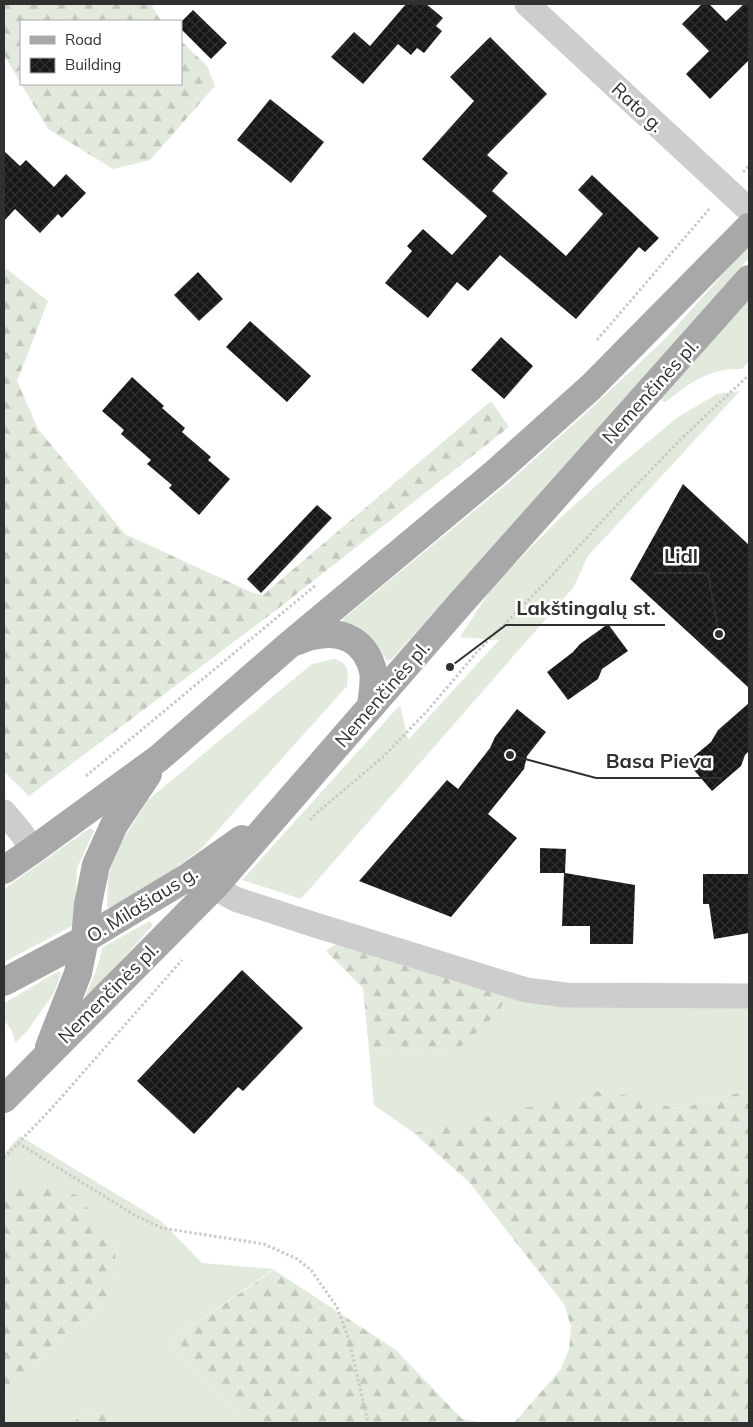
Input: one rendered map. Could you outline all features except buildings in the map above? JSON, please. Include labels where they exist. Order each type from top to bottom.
[{"type":"main road","points":[[4,870],[159,758],[290,644],[495,472],[591,387],[749,227]]},
{"type":"main road","name":"Nemenčinės pl.","points":[[4,1099],[214,887],[459,605],[749,279]]},
{"type":"main road","points":[[290,644],[313,636],[330,634],[354,640],[367,653],[373,672],[372,706]]},
{"type":"main road","points":[[46,1055],[78,973],[96,865],[114,825],[159,758]]},
{"type":"main road","name":"O. Milašiaus g.","points":[[4,982],[85,940],[188,877],[274,817]]},
{"type":"main road","points":[[4,1069],[4,1075]]},
{"type":"street","name":"Rato g.","points":[[527,4],[749,210]]},
{"type":"street","points":[[4,812],[33,850]]},
{"type":"street","points":[[214,887],[236,899],[526,990],[565,995],[749,996]]},
{"type":"path","points":[[595,343],[726,189],[749,166]]},
{"type":"path","points":[[306,824],[319,810],[384,756],[428,710],[477,652],[544,584],[616,506],[749,375]]},
{"type":"path","points":[[81,780],[316,585]]},
{"type":"path","points":[[4,1158],[51,1109],[183,959]]},
{"type":"path","points":[[18,1144],[136,1216],[162,1228],[264,1244],[297,1259],[311,1270],[337,1307],[349,1340],[368,1423]]},
{"type":"green space","points":[[4,4],[151,4],[160,20],[20,20],[20,82],[4,55]]},
{"type":"green space","points":[[182,42],[207,66],[215,86],[150,160],[113,169],[48,129],[22,85],[182,85]]},
{"type":"green space","points":[[749,245],[749,258],[392,659],[387,661],[370,637],[359,630],[343,624],[343,619],[508,483],[587,412],[665,339]]},
{"type":"green space","points":[[4,267],[48,301],[17,381],[38,429],[125,534],[251,592],[263,595],[491,401],[509,427],[275,611],[29,796],[4,772]]},
{"type":"green space","points":[[749,296],[749,361],[742,369],[720,371],[702,377],[665,402],[662,401],[660,398]]},
{"type":"green space","points":[[740,391],[588,556],[573,588],[301,899],[242,880],[400,705],[408,740],[499,640],[460,637],[493,586],[561,517],[678,417],[717,394]]},
{"type":"green space","points":[[334,659],[343,663],[347,669],[347,686],[200,850],[158,881],[110,908],[107,907],[108,878],[114,854],[148,800],[312,664]]},
{"type":"green space","points":[[90,828],[94,831],[77,868],[74,925],[4,962],[4,889]]},
{"type":"green space","points":[[150,921],[153,925],[87,996],[103,947]]},
{"type":"green space","points":[[344,939],[506,996],[499,1012],[456,1051],[369,1048],[363,988],[326,951]]},
{"type":"green space","points":[[59,971],[61,974],[54,993],[28,1030],[15,1043],[12,1031],[4,1020],[4,1003]]},
{"type":"green space","points":[[506,996],[749,1006],[749,1090],[678,1109],[604,1091],[414,1133],[374,1105],[369,1048],[456,1051]]},
{"type":"green space","points":[[604,1090],[678,1109],[749,1090],[749,1423],[514,1423],[561,1369],[569,1349],[571,1327],[564,1304],[469,1182],[414,1133]]},
{"type":"green space","points":[[20,1136],[161,1221],[202,1263],[274,1269],[165,1344],[250,1423],[124,1423],[101,1413],[82,1416],[72,1423],[4,1423],[4,1389],[108,1300],[116,1272],[115,1239],[15,1189],[4,1201],[4,1154]]},
{"type":"green space","points":[[44,1185],[76,1195],[115,1239],[116,1272],[108,1300],[4,1389],[4,1201],[15,1189]]},
{"type":"green space","points":[[274,1270],[396,1350],[462,1419],[485,1423],[250,1423],[165,1344]]},
{"type":"green space","points":[[101,1413],[124,1423],[72,1423],[82,1416]]},
{"type":"place","name":"Lidl","points":[[719,634]]},
{"type":"place","name":"Lakštingalų st.","points":[[450,667]]},
{"type":"place","name":"Basa Pieva","points":[[510,755]]}]
